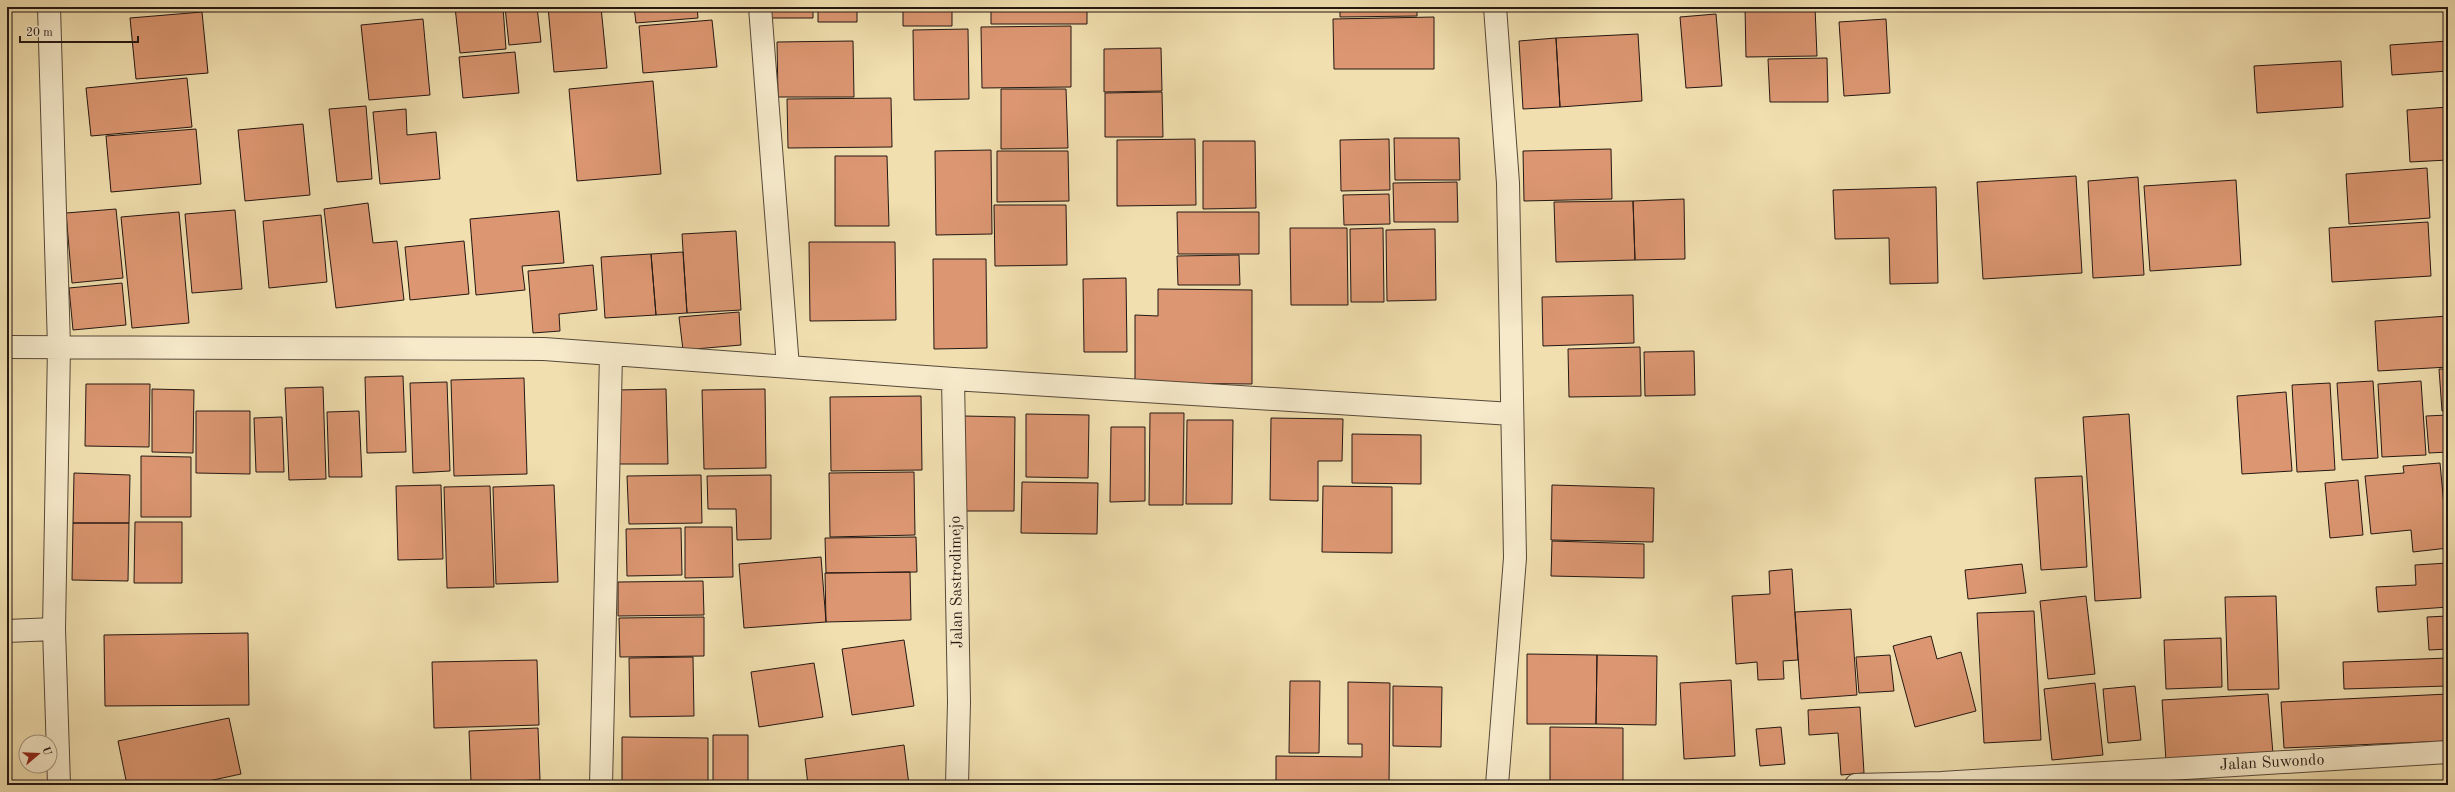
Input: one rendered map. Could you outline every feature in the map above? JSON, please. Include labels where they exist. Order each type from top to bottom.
[{"type":"street","points":[[760,7],[788,367]]},
{"type":"street","points":[[1495,7],[1508,183],[1515,558],[1497,785]]},
{"type":"street","points":[[54,8],[59,347],[54,630],[59,785]]},
{"type":"street","points":[[7,347],[544,349],[953,379],[1512,414]]},
{"type":"street","points":[[601,785],[611,355]]},
{"type":"street","name":"Jalan Sastrodimejo","points":[[953,379],[959,702],[957,785]]},
{"type":"street","points":[[7,631],[54,630]]},
{"type":"street","name":"Jalan Suwondo","points":[[1856,785],[1941,784],[2448,752]]},
{"type":"building","points":[[455,7],[503,7],[506,49],[460,53]]},
{"type":"building","points":[[505,7],[537,7],[541,42],[509,45]]},
{"type":"building","points":[[548,7],[601,7],[607,68],[554,72]]},
{"type":"building","points":[[634,7],[697,7],[698,18],[636,23]]},
{"type":"building","points":[[771,7],[813,7],[813,18],[771,18]]},
{"type":"building","points":[[818,7],[857,7],[857,22],[818,22]]},
{"type":"building","points":[[903,7],[952,7],[952,26],[903,26]]},
{"type":"building","points":[[991,7],[1087,7],[1087,24],[991,24]]},
{"type":"building","points":[[1340,7],[1417,7],[1417,16],[1340,17]]},
{"type":"building","points":[[1745,7],[1815,7],[1817,56],[1746,57]]},
{"type":"building","points":[[202,12],[208,73],[136,79],[130,18]]},
{"type":"building","points":[[1716,14],[1722,86],[1686,88],[1680,17]]},
{"type":"building","points":[[1434,17],[1434,69],[1334,69],[1333,19]]},
{"type":"building","points":[[423,19],[430,95],[369,100],[361,25]]},
{"type":"building","points":[[1886,19],[1890,93],[1844,96],[1839,22]]},
{"type":"building","points":[[712,20],[717,67],[643,73],[639,26]]},
{"type":"building","points":[[1071,26],[1071,87],[982,88],[981,27]]},
{"type":"building","points":[[968,29],[969,99],[914,100],[913,30]]},
{"type":"building","points":[[1638,34],[1642,101],[1560,107],[1556,38]]},
{"type":"building","points":[[1556,38],[1560,107],[1523,109],[1519,41]]},
{"type":"building","points":[[853,41],[854,97],[778,97],[777,42]]},
{"type":"building","points":[[2448,41],[2448,71],[2392,75],[2390,45]]},
{"type":"building","points":[[1161,48],[1162,91],[1104,92],[1104,49]]},
{"type":"building","points":[[515,52],[519,93],[463,98],[459,57]]},
{"type":"building","points":[[1827,58],[1828,102],[1770,102],[1768,59]]},
{"type":"building","points":[[2341,61],[2343,107],[2257,113],[2254,66]]},
{"type":"building","points":[[187,78],[192,127],[91,136],[86,88]]},
{"type":"building","points":[[653,81],[661,174],[577,181],[569,89]]},
{"type":"building","points":[[1001,89],[1066,89],[1068,148],[1001,149]]},
{"type":"building","points":[[1162,92],[1163,137],[1105,137],[1105,93]]},
{"type":"building","points":[[891,98],[892,147],[788,148],[787,99]]},
{"type":"building","points":[[366,106],[372,179],[337,182],[329,109]]},
{"type":"building","points":[[2448,107],[2448,160],[2410,162],[2407,110]]},
{"type":"building","points":[[406,109],[407,135],[436,132],[440,179],[380,184],[373,112]]},
{"type":"building","points":[[303,124],[310,195],[245,201],[238,130]]},
{"type":"building","points":[[196,129],[201,184],[111,192],[106,136]]},
{"type":"building","points":[[1394,138],[1459,138],[1460,180],[1395,180]]},
{"type":"building","points":[[1195,139],[1196,205],[1117,206],[1117,140]]},
{"type":"building","points":[[1389,139],[1390,190],[1341,191],[1340,140]]},
{"type":"building","points":[[1203,141],[1255,141],[1256,208],[1203,209]]},
{"type":"building","points":[[1611,149],[1612,199],[1524,201],[1523,151]]},
{"type":"building","points":[[991,150],[992,234],[936,235],[935,151]]},
{"type":"building","points":[[997,151],[1068,151],[1069,201],[997,202]]},
{"type":"building","points":[[835,156],[887,156],[889,226],[835,226]]},
{"type":"building","points":[[2427,168],[2430,218],[2349,224],[2346,174]]},
{"type":"building","points":[[2076,176],[2082,273],[1983,279],[1977,182]]},
{"type":"building","points":[[2138,177],[2144,275],[2093,278],[2088,181]]},
{"type":"building","points":[[2236,180],[2241,265],[2150,271],[2144,186]]},
{"type":"building","points":[[1457,182],[1458,222],[1394,222],[1393,183]]},
{"type":"building","points":[[1936,187],[1938,283],[1890,284],[1889,238],[1835,239],[1833,190]]},
{"type":"building","points":[[1389,194],[1390,224],[1344,225],[1343,195]]},
{"type":"building","points":[[1684,199],[1685,259],[1635,260],[1633,201]]},
{"type":"building","points":[[1633,201],[1635,260],[1556,262],[1554,202]]},
{"type":"building","points":[[368,203],[373,243],[397,241],[404,300],[336,308],[324,209]]},
{"type":"building","points":[[994,205],[1066,205],[1067,265],[995,266]]},
{"type":"building","points":[[116,209],[123,278],[72,283],[66,213]]},
{"type":"building","points":[[235,210],[242,289],[192,293],[185,214]]},
{"type":"building","points":[[559,211],[564,263],[522,266],[525,290],[476,295],[470,219]]},
{"type":"building","points":[[179,212],[189,323],[132,328],[121,217]]},
{"type":"building","points":[[1177,212],[1259,212],[1259,254],[1178,254]]},
{"type":"building","points":[[321,215],[327,282],[269,288],[263,221]]},
{"type":"building","points":[[2428,222],[2431,276],[2332,282],[2329,228]]},
{"type":"building","points":[[1290,228],[1347,228],[1348,305],[1291,305]]},
{"type":"building","points":[[1383,228],[1384,302],[1351,302],[1350,229]]},
{"type":"building","points":[[1435,229],[1436,300],[1387,301],[1386,230]]},
{"type":"building","points":[[736,231],[741,310],[687,313],[682,234]]},
{"type":"building","points":[[464,241],[469,294],[410,300],[405,247]]},
{"type":"building","points":[[809,242],[895,242],[896,320],[810,321]]},
{"type":"building","points":[[683,252],[687,313],[656,315],[651,254]]},
{"type":"building","points":[[651,254],[656,315],[605,318],[601,257]]},
{"type":"building","points":[[1239,255],[1240,285],[1178,285],[1177,256]]},
{"type":"building","points":[[933,259],[986,259],[987,348],[934,349]]},
{"type":"building","points":[[593,265],[597,310],[559,314],[560,331],[533,333],[528,271]]},
{"type":"building","points":[[1126,278],[1127,352],[1084,352],[1083,279]]},
{"type":"building","points":[[122,283],[126,325],[73,330],[69,288]]},
{"type":"building","points":[[1158,289],[1252,290],[1252,384],[1135,383],[1135,315],[1158,316]]},
{"type":"building","points":[[1633,295],[1634,343],[1543,346],[1542,297]]},
{"type":"building","points":[[739,312],[741,345],[683,350],[679,317]]},
{"type":"building","points":[[2448,316],[2448,367],[2378,371],[2375,321]]},
{"type":"building","points":[[1640,347],[1641,396],[1569,397],[1568,349]]},
{"type":"building","points":[[1694,351],[1695,395],[1645,396],[1644,352]]},
{"type":"building","points":[[2439,369],[2448,369],[2448,411],[2442,411]]},
{"type":"building","points":[[403,376],[406,452],[367,453],[365,377]]},
{"type":"building","points":[[524,378],[527,474],[454,476],[451,380]]},
{"type":"building","points":[[2373,381],[2378,458],[2342,460],[2337,383]]},
{"type":"building","points":[[2421,381],[2426,455],[2382,457],[2378,384]]},
{"type":"building","points":[[447,382],[450,471],[413,473],[410,383]]},
{"type":"building","points":[[2330,383],[2335,470],[2297,472],[2292,385]]},
{"type":"building","points":[[86,384],[150,384],[149,447],[85,446]]},
{"type":"building","points":[[323,387],[326,479],[289,480],[285,388]]},
{"type":"building","points":[[152,389],[194,390],[193,453],[152,452]]},
{"type":"building","points":[[666,389],[668,464],[619,464],[617,390]]},
{"type":"building","points":[[765,389],[766,468],[704,469],[702,390]]},
{"type":"building","points":[[2286,392],[2292,471],[2242,474],[2237,396]]},
{"type":"building","points":[[921,396],[922,470],[831,471],[830,397]]},
{"type":"building","points":[[196,411],[250,411],[250,474],[196,473]]},
{"type":"building","points":[[359,411],[362,477],[329,477],[327,412]]},
{"type":"building","points":[[1150,413],[1184,413],[1183,505],[1149,505]]},
{"type":"building","points":[[1026,414],[1089,415],[1088,478],[1026,477]]},
{"type":"building","points":[[2129,414],[2141,598],[2095,601],[2083,417]]},
{"type":"building","points":[[2448,415],[2448,452],[2429,453],[2426,416]]},
{"type":"building","points":[[964,416],[1015,417],[1014,511],[963,511]]},
{"type":"building","points":[[282,417],[284,472],[256,472],[254,418]]},
{"type":"building","points":[[1271,418],[1343,419],[1342,461],[1318,461],[1318,501],[1270,500]]},
{"type":"building","points":[[1187,420],[1233,420],[1232,504],[1186,504]]},
{"type":"building","points":[[1111,427],[1145,427],[1145,501],[1110,502]]},
{"type":"building","points":[[1352,434],[1421,435],[1421,484],[1352,483]]},
{"type":"building","points":[[141,456],[191,457],[191,517],[141,517]]},
{"type":"building","points":[[2440,463],[2448,548],[2413,552],[2411,530],[2371,534],[2365,476],[2404,473],[2403,466]]},
{"type":"building","points":[[914,472],[915,535],[830,537],[829,473]]},
{"type":"building","points":[[74,473],[130,475],[129,523],[73,523]]},
{"type":"building","points":[[701,475],[702,523],[629,524],[627,476]]},
{"type":"building","points":[[771,475],[771,539],[737,540],[736,509],[708,509],[707,476]]},
{"type":"building","points":[[2082,476],[2087,567],[2041,570],[2035,478]]},
{"type":"building","points":[[2358,480],[2363,535],[2330,538],[2325,483]]},
{"type":"building","points":[[1022,482],[1098,483],[1097,534],[1021,533]]},
{"type":"building","points":[[441,485],[443,559],[398,560],[396,486]]},
{"type":"building","points":[[554,485],[558,582],[496,584],[493,487]]},
{"type":"building","points":[[1552,485],[1654,488],[1653,542],[1551,540]]},
{"type":"building","points":[[490,486],[494,587],[447,588],[444,487]]},
{"type":"building","points":[[1323,486],[1392,487],[1392,553],[1322,552]]},
{"type":"building","points":[[135,522],[182,522],[182,583],[134,583]]},
{"type":"building","points":[[73,523],[129,523],[128,581],[72,580]]},
{"type":"building","points":[[685,527],[732,527],[733,577],[685,578]]},
{"type":"building","points":[[681,528],[682,575],[627,576],[626,529]]},
{"type":"building","points":[[916,537],[917,572],[826,573],[825,538]]},
{"type":"building","points":[[1552,541],[1644,544],[1644,578],[1551,576]]},
{"type":"building","points":[[821,557],[826,622],[744,628],[739,564]]},
{"type":"building","points":[[2448,563],[2448,607],[2378,612],[2376,587],[2416,585],[2415,565]]},
{"type":"building","points":[[2022,564],[2026,593],[1968,599],[1965,570]]},
{"type":"building","points":[[1792,569],[1798,660],[1783,661],[1784,679],[1758,680],[1757,662],[1736,664],[1732,596],[1770,594],[1769,571]]},
{"type":"building","points":[[910,572],[911,620],[826,622],[825,573]]},
{"type":"building","points":[[703,581],[704,615],[618,616],[618,582]]},
{"type":"building","points":[[2086,596],[2095,674],[2048,679],[2040,601]]},
{"type":"building","points":[[2276,596],[2279,689],[2228,690],[2225,597]]},
{"type":"building","points":[[1851,609],[1857,695],[1801,699],[1795,612]]},
{"type":"building","points":[[2034,611],[2041,740],[1984,743],[1977,613]]},
{"type":"building","points":[[2448,616],[2448,649],[2429,650],[2427,617]]},
{"type":"building","points":[[704,617],[704,656],[620,657],[619,618]]},
{"type":"building","points":[[248,633],[249,705],[105,706],[104,635]]},
{"type":"building","points":[[1931,636],[1937,659],[1961,652],[1976,711],[1915,727],[1893,646]]},
{"type":"building","points":[[2221,638],[2222,687],[2166,689],[2164,640]]},
{"type":"building","points":[[904,640],[914,706],[852,715],[842,649]]},
{"type":"building","points":[[1527,654],[1597,655],[1596,724],[1527,724]]},
{"type":"building","points":[[1597,655],[1657,656],[1656,725],[1596,724]]},
{"type":"building","points":[[1890,655],[1894,691],[1859,693],[1856,657]]},
{"type":"building","points":[[693,657],[694,716],[630,717],[629,658]]},
{"type":"building","points":[[2448,658],[2448,686],[2344,689],[2343,662]]},
{"type":"building","points":[[537,660],[539,725],[434,728],[432,662]]},
{"type":"building","points":[[814,663],[823,717],[759,727],[751,672]]},
{"type":"building","points":[[1731,680],[1735,756],[1684,759],[1680,683]]},
{"type":"building","points":[[1290,681],[1320,681],[1319,753],[1289,753]]},
{"type":"building","points":[[1348,682],[1390,683],[1389,785],[1276,785],[1276,756],[1362,757],[1362,744],[1348,744]]},
{"type":"building","points":[[2095,683],[2103,755],[2052,760],[2044,689]]},
{"type":"building","points":[[1393,686],[1442,687],[1441,747],[1393,746]]},
{"type":"building","points":[[2135,686],[2141,740],[2108,743],[2103,689]]},
{"type":"building","points":[[2268,694],[2273,754],[2166,761],[2162,700]]},
{"type":"building","points":[[2448,694],[2448,741],[2284,748],[2281,702]]},
{"type":"building","points":[[1860,707],[1864,773],[1841,775],[1838,733],[1809,735],[1808,710]]},
{"type":"building","points":[[229,718],[241,774],[190,785],[127,785],[118,741]]},
{"type":"building","points":[[1550,727],[1623,728],[1623,785],[1550,785]]},
{"type":"building","points":[[1781,727],[1785,764],[1760,766],[1756,729]]},
{"type":"building","points":[[538,728],[540,780],[471,782],[469,731]]},
{"type":"building","points":[[713,735],[748,735],[748,785],[713,785]]},
{"type":"building","points":[[622,737],[708,738],[708,785],[622,785]]},
{"type":"building","points":[[904,745],[909,785],[808,785],[805,759]]},
{"type":"building","points":[[544,782],[544,785],[456,785]]}]
